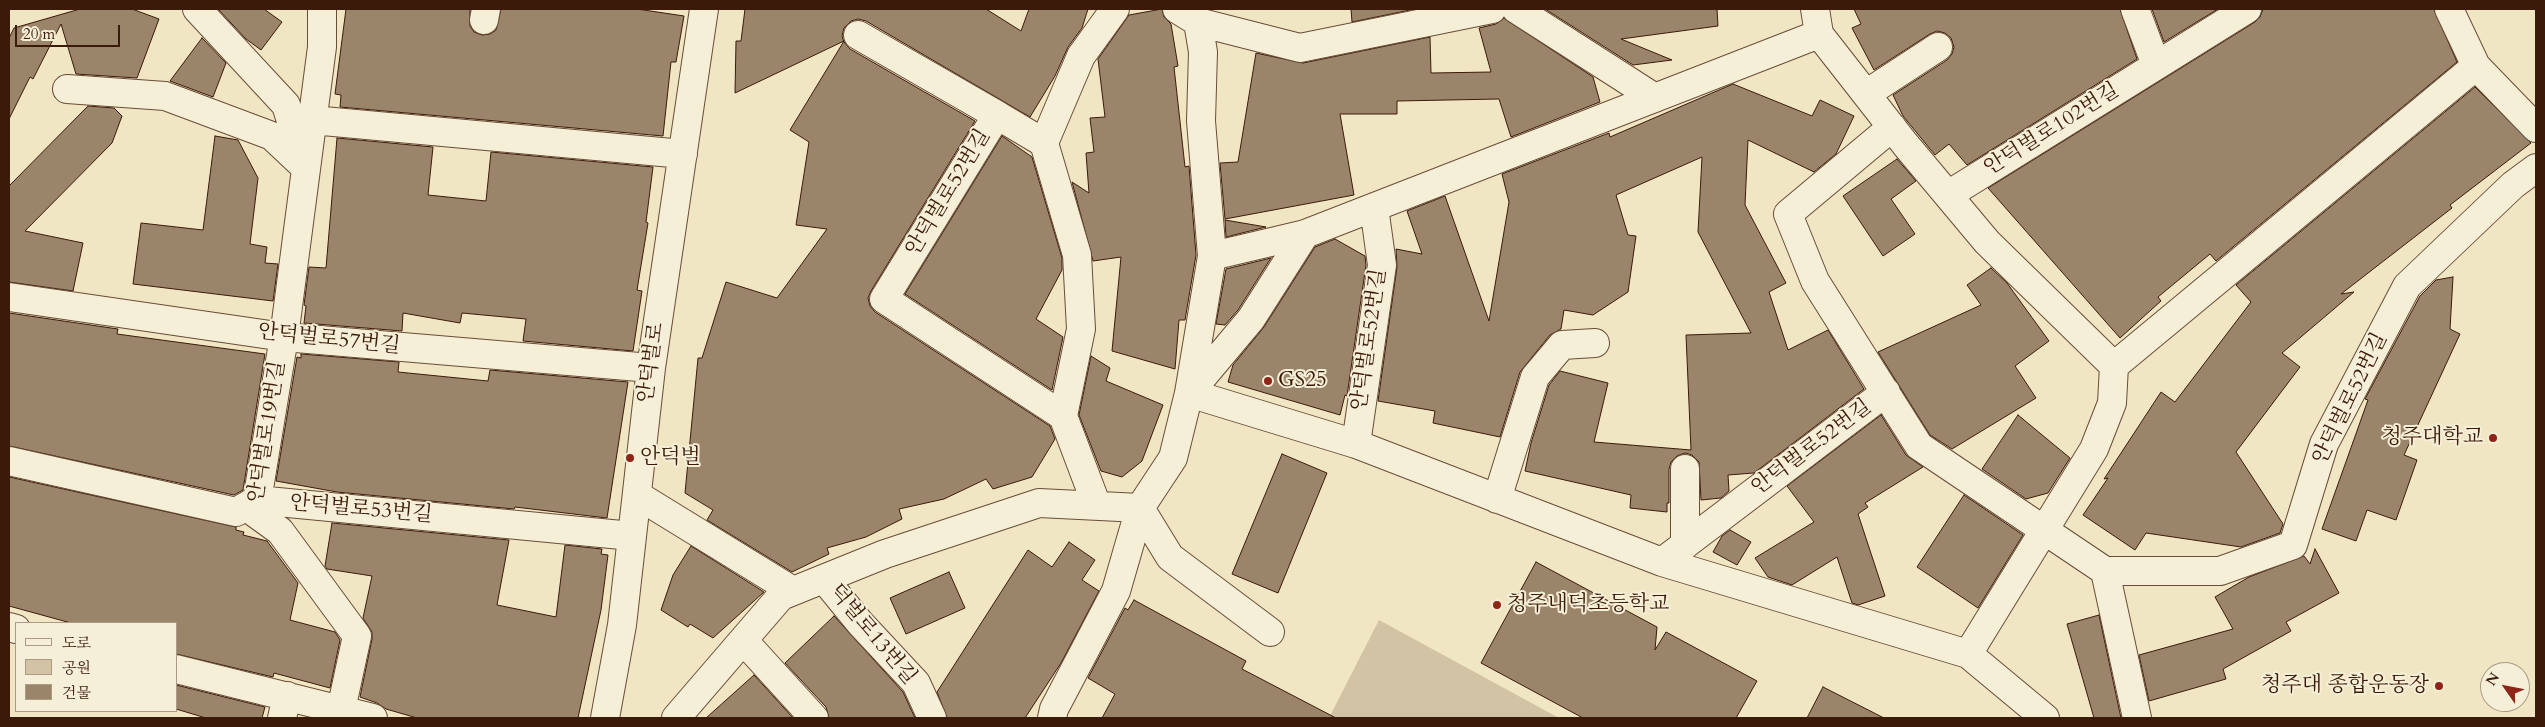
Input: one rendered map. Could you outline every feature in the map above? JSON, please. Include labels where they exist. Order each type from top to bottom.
[{"type":"street","points":[[197,9],[286,105],[306,168]]},
{"type":"street","name":"안덕벌로19번길","points":[[322,9],[322,47],[284,337],[256,513],[280,531],[357,636],[342,714]]},
{"type":"street","name":"안덕벌로","points":[[605,718],[622,625],[651,368],[704,9]]},
{"type":"street","points":[[1097,506],[1062,416],[1081,329],[1077,255],[1044,143],[1081,56],[1115,9]]},
{"type":"street","points":[[1188,15],[1233,9]]},
{"type":"street","points":[[1188,15],[1300,48],[1492,9]]},
{"type":"street","points":[[1516,9],[1655,98]]},
{"type":"street","points":[[2136,9],[2156,65]]},
{"type":"street","name":"안덕벌로102번길","points":[[1948,195],[2247,9]]},
{"type":"street","points":[[2449,9],[2476,66],[2536,128]]},
{"type":"street","points":[[1052,718],[1054,709],[1116,591],[1140,508],[1173,458],[1189,393],[1212,256],[1200,121],[1203,52],[1188,15]]},
{"type":"street","points":[[1212,256],[1305,234],[1655,98],[1817,21],[1866,94],[1987,242],[2114,366]]},
{"type":"street","points":[[858,34],[997,115]]},
{"type":"street","points":[[1866,94],[1938,47]]},
{"type":"street","points":[[2045,718],[1968,654],[2045,532],[2094,449],[2112,403],[2114,366],[2476,66]]},
{"type":"street","points":[[66,89],[165,96],[272,136],[306,168]]},
{"type":"street","name":"안덕벌로52번길","points":[[1044,143],[997,115],[884,299],[1062,416]]},
{"type":"street","points":[[312,120],[683,154]]},
{"type":"street","points":[[1886,392],[1815,281],[1788,214],[1892,127]]},
{"type":"street","name":"안덕벌로52번길","points":[[1662,562],[1886,392],[1919,446],[2105,571],[2220,571],[2293,545],[2324,444],[2407,286],[2513,185],[2536,168]]},
{"type":"street","name":"안덕벌로52번길","points":[[1356,444],[1382,265],[1374,207]]},
{"type":"street","points":[[1189,393],[1251,319],[1305,234]]},
{"type":"street","name":"안덕벌로57번길","points":[[9,297],[284,337],[651,368]]},
{"type":"street","points":[[1497,499],[1534,377],[1562,345],[1595,343]]},
{"type":"street","name":"안덕벌로52번길","points":[[1189,393],[1356,444],[1662,562],[1968,654]]},
{"type":"street","points":[[9,461],[236,512],[257,500]]},
{"type":"street","points":[[1685,469],[1685,545]]},
{"type":"street","points":[[637,495],[792,591]]},
{"type":"street","name":"안덕벌로53번길","points":[[257,500],[632,536]]},
{"type":"street","points":[[676,718],[781,596],[792,591],[886,554],[1039,503],[1140,508]]},
{"type":"street","points":[[1140,508],[1170,557],[1270,632]]},
{"type":"street","points":[[2105,571],[2137,718]]},
{"type":"street","name":"덕벌로13번길","points":[[824,579],[860,623],[916,682],[932,718]]},
{"type":"street","points":[[743,640],[814,718]]},
{"type":"street","points":[[178,669],[285,707],[372,718]]},
{"type":"green space","points":[[1379,620],[1559,718],[1329,718]]},
{"type":"building","points":[[80,9],[132,9],[159,19],[137,78],[76,74],[61,24],[33,79],[30,77],[9,119],[9,38],[14,28]]},
{"type":"building","points":[[218,9],[264,9],[282,22],[261,50],[246,39]]},
{"type":"building","points":[[346,9],[470,9],[470,26],[474,32],[482,35],[490,34],[496,30],[501,9],[637,9],[684,16],[676,62],[671,62],[663,136],[340,107],[341,95],[335,94]]},
{"type":"building","points":[[745,9],[986,9],[1021,31],[1029,9],[1088,9],[1082,28],[1068,47],[1055,76],[1030,117],[866,21],[858,19],[851,21],[844,28],[842,36],[844,41],[735,93],[736,41],[741,41]]},
{"type":"building","points":[[1162,9],[1164,17],[1171,24],[1178,66],[1174,67],[1185,167],[1189,166],[1196,255],[1185,320],[1179,320],[1175,369],[1112,351],[1121,257],[1093,261],[1072,182],[1089,193],[1086,153],[1094,152],[1090,118],[1105,117],[1098,59],[1129,15]]},
{"type":"building","points":[[1351,9],[1415,9],[1352,22]]},
{"type":"building","points":[[1545,9],[1717,9],[1718,26],[1621,39],[1672,60],[1633,65]]},
{"type":"building","points":[[1854,9],[2120,9],[2137,59],[1967,165],[1949,144],[1935,155],[1903,116],[1893,95],[1947,60],[1952,54],[1954,47],[1951,38],[1945,33],[1937,31],[1874,70],[1852,28],[1861,24]]},
{"type":"building","points":[[2152,9],[2218,9],[2164,42]]},
{"type":"building","points":[[2263,9],[2434,9],[2457,62],[2216,261],[2210,254],[2158,297],[2161,301],[2120,338],[1988,188],[2255,22],[2260,17]]},
{"type":"building","points":[[1504,18],[1593,77],[1600,102],[1511,137],[1499,99],[1397,101],[1397,114],[1340,114],[1354,195],[1225,219],[1220,163],[1238,162],[1256,53],[1303,63],[1430,37],[1431,73],[1491,72],[1479,28],[1496,24]]},
{"type":"building","points":[[202,38],[226,63],[213,97],[170,81]]},
{"type":"building","points":[[844,41],[850,49],[975,121],[871,291],[868,298],[870,306],[875,312],[1050,426],[1055,439],[1032,477],[993,489],[986,479],[944,499],[899,509],[902,519],[866,537],[827,548],[829,554],[792,572],[707,520],[713,510],[685,493],[698,358],[702,358],[726,282],[777,298],[827,229],[796,225],[809,142],[790,130]]},
{"type":"building","points":[[1733,84],[1812,116],[1820,100],[1854,116],[1836,154],[1814,172],[1748,140],[1745,205],[1786,283],[1769,292],[1788,350],[1828,330],[1864,389],[1754,473],[1728,475],[1729,491],[1721,498],[1701,500],[1699,462],[1692,455],[1685,453],[1677,456],[1671,462],[1669,469],[1669,503],[1667,503],[1667,512],[1630,508],[1631,495],[1525,471],[1531,443],[1549,385],[1560,371],[1608,383],[1594,442],[1691,450],[1686,335],[1751,333],[1698,232],[1702,157],[1616,195],[1628,235],[1636,236],[1628,292],[1593,315],[1564,310],[1561,329],[1550,335],[1520,372],[1500,437],[1433,423],[1435,411],[1378,401],[1397,267],[1396,249],[1422,254],[1407,211],[1445,196],[1489,321],[1509,202],[1502,174],[1609,133],[1610,137]]},
{"type":"building","points":[[2475,87],[2531,143],[2450,205],[2452,208],[2341,294],[2354,292],[2282,353],[2300,367],[2236,452],[2283,524],[2280,533],[2241,547],[2146,533],[2135,550],[2083,515],[2108,478],[2104,479],[2161,392],[2175,402],[2251,302],[2236,285]]},
{"type":"building","points":[[88,106],[114,108],[122,116],[112,143],[25,231],[83,243],[73,291],[9,282],[9,186]]},
{"type":"building","points":[[215,136],[238,140],[258,178],[250,244],[267,247],[265,263],[278,264],[273,301],[133,284],[141,223],[203,230]]},
{"type":"building","points":[[1002,136],[1032,157],[1062,258],[1062,270],[1036,319],[1063,337],[1052,390],[905,294]]},
{"type":"building","points":[[337,138],[433,147],[428,195],[486,201],[491,152],[653,167],[646,222],[648,223],[637,290],[642,291],[633,351],[523,341],[526,319],[462,313],[460,323],[403,313],[402,331],[304,323],[306,306],[304,305],[309,267],[326,268]]},
{"type":"building","points":[[1897,159],[1916,181],[1891,199],[1915,234],[1883,256],[1843,196]]},
{"type":"building","points":[[1225,220],[1266,227],[1226,237]]},
{"type":"building","points":[[1335,239],[1365,256],[1366,265],[1347,396],[1345,395],[1340,415],[1228,382],[1233,365],[1264,327],[1315,247]]},
{"type":"building","points":[[1271,258],[1238,310],[1225,325],[1216,324],[1226,269]]},
{"type":"building","points":[[1991,268],[2007,283],[2049,341],[2015,366],[2036,398],[1952,449],[1930,435],[1878,352],[1981,305],[1967,285]]},
{"type":"building","points":[[2453,277],[2450,329],[2460,334],[2404,455],[2417,460],[2396,520],[2367,510],[2356,541],[2322,529],[2368,400],[2365,399],[2420,296],[2436,280]]},
{"type":"building","points":[[9,313],[118,329],[117,334],[265,354],[243,490],[234,495],[9,446]]},
{"type":"building","points":[[301,354],[399,362],[398,372],[488,381],[490,370],[628,382],[607,518],[515,507],[514,509],[337,492],[276,481],[297,357],[301,358]]},
{"type":"building","points":[[1091,356],[1110,368],[1106,381],[1163,405],[1142,461],[1122,477],[1101,471],[1079,415]]},
{"type":"building","points":[[1881,415],[1906,455],[1923,467],[1865,503],[1868,507],[1858,514],[1885,596],[1858,605],[1852,603],[1837,557],[1792,585],[1768,577],[1755,558],[1814,522],[1787,486]]},
{"type":"building","points":[[2018,415],[2070,458],[2048,493],[2026,499],[1982,469]]},
{"type":"building","points":[[1282,454],[1327,473],[1278,593],[1232,574]]},
{"type":"building","points":[[9,477],[236,527],[236,530],[244,532],[243,535],[267,541],[298,583],[290,620],[335,632],[340,640],[330,688],[274,673],[273,677],[178,654],[178,622],[67,622],[9,606]]},
{"type":"building","points":[[1964,495],[2023,535],[1978,608],[1917,567]]},
{"type":"building","points":[[332,523],[509,540],[497,605],[556,617],[565,545],[602,549],[601,554],[608,555],[601,610],[578,718],[417,718],[386,709],[377,703],[360,697],[372,639],[372,632],[363,618],[372,576],[327,569],[325,566]]},
{"type":"building","points":[[1730,530],[1751,542],[1737,565],[1713,552],[1722,536]]},
{"type":"building","points":[[1069,542],[1095,560],[1082,580],[1099,591],[1061,663],[1025,718],[947,718],[937,692],[1028,550],[1052,567]]},
{"type":"building","points":[[691,546],[764,592],[713,638],[690,624],[688,627],[661,610],[673,575]]},
{"type":"building","points":[[2315,549],[2339,593],[2286,622],[2291,631],[2223,669],[2226,679],[2149,701],[2139,655],[2233,629],[2215,597],[2249,577],[2304,556],[2310,564]]},
{"type":"building","points":[[1536,562],[1657,627],[1655,650],[1666,632],[1757,681],[1736,718],[1583,718],[1481,663]]},
{"type":"building","points":[[949,572],[965,608],[906,634],[890,598]]},
{"type":"building","points":[[1134,600],[1246,661],[1242,669],[1336,718],[1102,718],[1115,694],[1088,678],[1125,608],[1128,610]]},
{"type":"building","points":[[2099,615],[2121,718],[2094,718],[2067,624]]},
{"type":"building","points":[[834,616],[903,692],[915,718],[829,718],[826,707],[785,663]]},
{"type":"building","points":[[754,675],[793,718],[706,718]]},
{"type":"building","points":[[178,685],[265,707],[262,718],[206,718],[178,710]]},
{"type":"building","points":[[1823,687],[1884,718],[1807,718]]},
{"type":"place","name":"GS25","points":[[1268,381]]},
{"type":"place","name":"청주대학교","points":[[2493,438]]},
{"type":"place","name":"안덕벌","points":[[630,458]]},
{"type":"place","name":"청주내덕초등학교","points":[[1497,605]]},
{"type":"place","name":"청주대 종합운동장","points":[[2439,686]]}]
